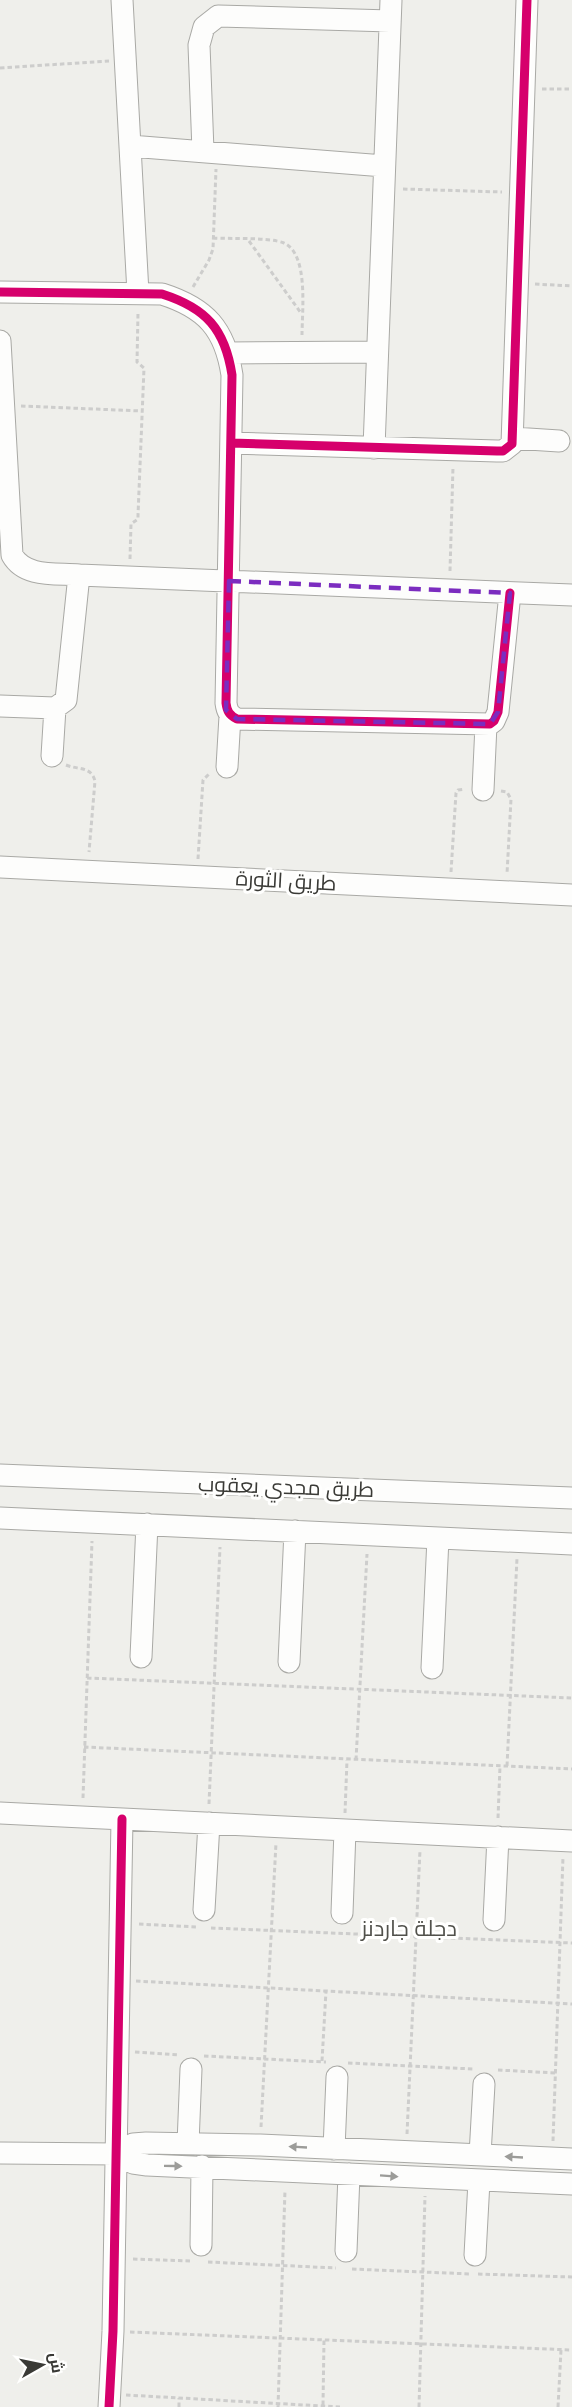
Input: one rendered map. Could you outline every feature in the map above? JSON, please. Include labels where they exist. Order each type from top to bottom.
[{"type":"street","points":[[122,0],[138,293]]},
{"type":"street","points":[[374,448],[391,0]]},
{"type":"street","points":[[231,443],[503,451],[512,444],[527,0]]},
{"type":"street","points":[[210,152],[199,45],[204,27],[218,8],[390,21]]},
{"type":"street","points":[[130,146],[384,166]]},
{"type":"street","points":[[0,292],[162,294],[184,301],[204,314],[219,331],[228,352],[232,375],[225,703],[230,716],[237,719],[486,725],[495,721],[498,712],[510,593]]},
{"type":"street","points":[[0,341],[4,405],[5,538],[16,563],[23,569],[32,572],[79,575],[572,596]]},
{"type":"street","points":[[228,352],[377,352]]},
{"type":"street","points":[[513,438],[559,441]]},
{"type":"street","points":[[0,706],[55,708],[66,700],[69,693],[79,575]]},
{"type":"street","points":[[52,756],[55,708]]},
{"type":"street","points":[[227,767],[230,716]]},
{"type":"street","points":[[483,790],[486,725]]},
{"type":"street","name":"طريق الثورة","points":[[0,867],[572,895]]},
{"type":"street","name":"طريق مجدي يعقوب","points":[[0,1475],[572,1498]]},
{"type":"street","points":[[0,1518],[572,1544]]},
{"type":"street","points":[[141,1657],[147,1524]]},
{"type":"street","points":[[289,1662],[295,1531]]},
{"type":"street","points":[[432,1668],[438,1538]]},
{"type":"street","points":[[0,1813],[568,1841]]},
{"type":"street","points":[[109,2400],[117,2154],[122,1819]]},
{"type":"street","points":[[204,1910],[209,1823]]},
{"type":"street","points":[[342,1913],[345,1830]]},
{"type":"street","points":[[494,1920],[498,1837]]},
{"type":"street","points":[[188,2144],[191,2069]]},
{"type":"street","points":[[334,2149],[337,2077]]},
{"type":"street","points":[[480,2155],[484,2084]]},
{"type":"street","points":[[117,2154],[133,2144],[188,2144],[260,2145],[562,2159]]},
{"type":"street","points":[[0,2153],[117,2154],[133,2163],[147,2165],[572,2184]]},
{"type":"street","points":[[201,2245],[202,2166]]},
{"type":"street","points":[[346,2251],[349,2174]]},
{"type":"street","points":[[475,2255],[479,2181]]},
{"type":"path","points":[[0,68],[125,60]]},
{"type":"path","points":[[525,88],[572,89]]},
{"type":"path","points":[[184,301],[209,260],[213,238],[210,152]]},
{"type":"path","points":[[383,188],[521,193]]},
{"type":"path","points":[[213,238],[283,243],[292,249],[298,259],[301,272],[302,352]]},
{"type":"path","points":[[248,240],[302,315]]},
{"type":"path","points":[[518,284],[572,286]]},
{"type":"path","points":[[129,577],[130,524],[138,519],[144,368],[137,359],[138,293]]},
{"type":"path","points":[[4,405],[142,411]]},
{"type":"path","points":[[449,590],[453,450]]},
{"type":"path","points":[[52,756],[72,768],[84,768],[93,776],[95,782],[87,870]]},
{"type":"path","points":[[198,876],[203,780],[207,774],[227,767]]},
{"type":"path","points":[[450,889],[456,793],[460,789],[504,791],[510,795],[511,799],[506,892]]},
{"type":"path","points":[[82,1817],[93,1521]]},
{"type":"path","points":[[209,1823],[221,1527]]},
{"type":"path","points":[[356,1760],[368,1534]]},
{"type":"path","points":[[507,1766],[518,1541]]},
{"type":"path","points":[[87,1678],[572,1698]]},
{"type":"path","points":[[84,1747],[572,1769]]},
{"type":"path","points":[[345,1830],[348,1759]]},
{"type":"path","points":[[498,1837],[500,1766]]},
{"type":"path","points":[[260,2145],[277,1827]]},
{"type":"path","points":[[406,2152],[421,1833]]},
{"type":"path","points":[[562,2159],[558,2003],[568,1841]]},
{"type":"path","points":[[120,1924],[572,1943]]},
{"type":"path","points":[[120,1980],[572,2004]]},
{"type":"path","points":[[322,2062],[326,1991]]},
{"type":"path","points":[[278,2405],[286,2170]]},
{"type":"path","points":[[419,2407],[426,2179]]},
{"type":"path","points":[[113,2331],[572,2350]]},
{"type":"path","points":[[322,2405],[324,2340]]},
{"type":"path","points":[[558,2407],[561,2350]]},
{"type":"path","points":[[179,2398],[179,2407]]},
{"type":"path","points":[[109,2400],[179,2398],[340,2407]]},
{"type":"highlighted area","points":[[229,581],[510,593],[498,712],[490,724],[237,719],[226,710]]},
{"type":"cycle path","points":[[231,443],[497,451],[503,451],[512,444],[527,0]]},
{"type":"cycle path","points":[[0,292],[162,294],[191,306],[211,322],[218,333],[229,359],[232,375],[226,703],[229,713],[237,719],[490,724],[498,712],[510,593]]},
{"type":"cycle path","points":[[109,2407],[113,2331],[122,1819]]},
{"type":"district","name":"دجلة جاردنز","points":[[409,1928]]}]
